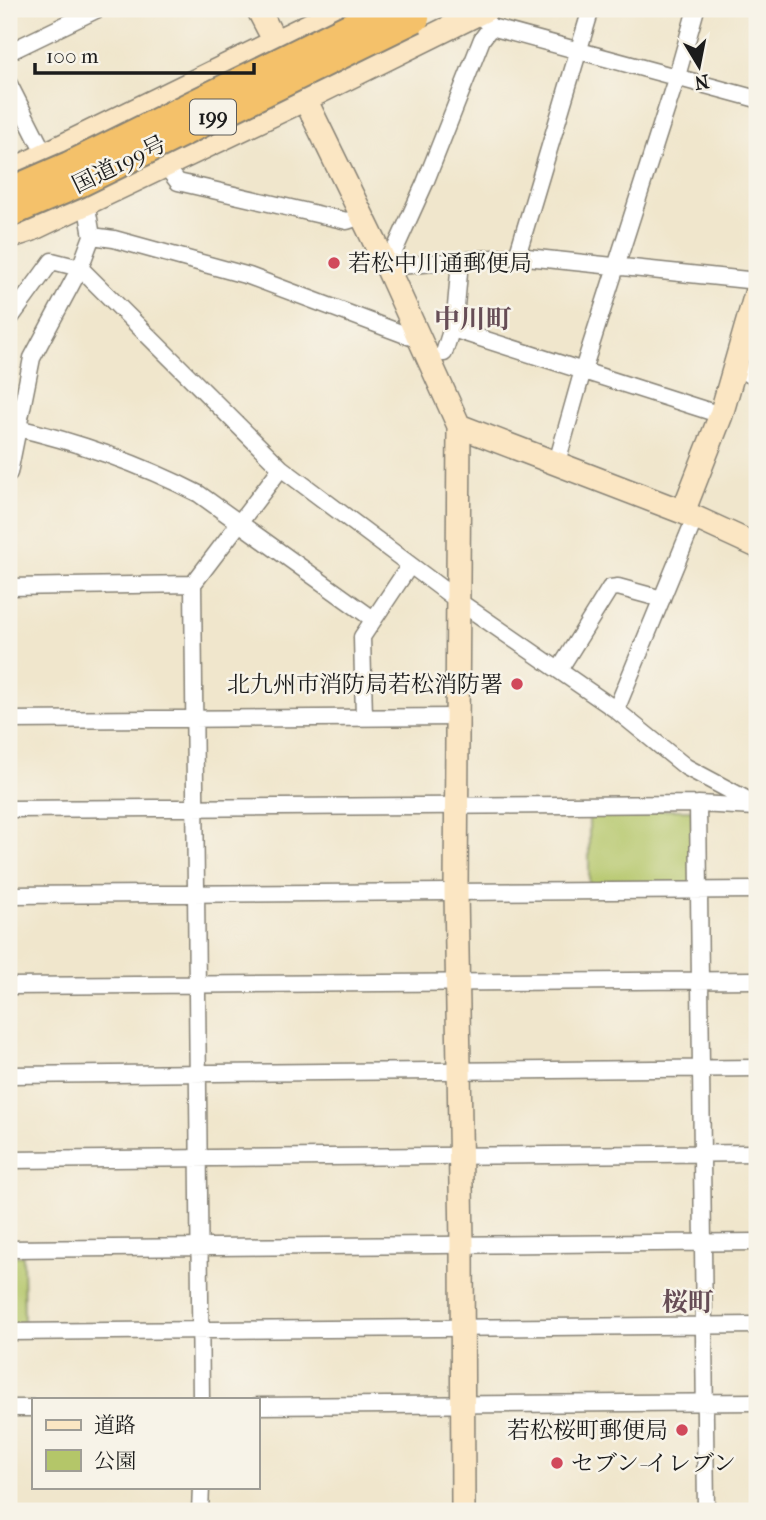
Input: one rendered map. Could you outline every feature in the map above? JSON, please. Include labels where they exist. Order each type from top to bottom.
[{"type":"highway","name":"国道199号","points":[[9,192],[69,166],[387,9]]},
{"type":"highway","name":"国道199号","points":[[9,213],[92,177],[415,18]]},
{"type":"street","points":[[9,52],[98,9]]},
{"type":"street","points":[[258,9],[387,267],[459,426],[456,892],[463,1511]]},
{"type":"street","points":[[9,172],[342,9]]},
{"type":"street","points":[[517,256],[591,9]]},
{"type":"street","points":[[557,462],[583,370],[696,9]]},
{"type":"street","points":[[387,267],[425,183],[482,39],[486,16]]},
{"type":"street","points":[[9,237],[30,230],[486,16],[579,51],[757,99]]},
{"type":"street","points":[[9,84],[45,155]]},
{"type":"street","points":[[164,166],[178,182],[347,222],[362,216]]},
{"type":"street","points":[[9,473],[13,427],[32,358],[80,268],[92,236],[86,202]]},
{"type":"street","points":[[92,236],[114,239],[249,276],[419,340]]},
{"type":"street","points":[[387,267],[517,256],[757,281]]},
{"type":"street","points":[[9,320],[52,261],[80,268],[281,468],[457,600],[616,710],[686,767],[757,806]]},
{"type":"street","points":[[444,353],[457,303],[460,261]]},
{"type":"street","points":[[616,710],[662,598],[721,415],[746,373],[757,290]]},
{"type":"street","points":[[452,329],[721,415]]},
{"type":"street","points":[[459,426],[557,462],[756,542]]},
{"type":"street","points":[[13,427],[107,453],[199,494],[373,619]]},
{"type":"street","points":[[201,1398],[193,584],[281,468]]},
{"type":"street","points":[[364,718],[362,638],[410,565]]},
{"type":"street","points":[[9,586],[193,584]]},
{"type":"street","points":[[559,670],[610,588],[618,587],[662,598]]},
{"type":"street","points":[[9,720],[458,717]]},
{"type":"street","points":[[9,809],[698,804],[757,806]]},
{"type":"street","points":[[698,804],[706,1511]]},
{"type":"street","points":[[9,895],[757,890]]},
{"type":"street","points":[[9,986],[757,980]]},
{"type":"street","points":[[9,1075],[757,1068]]},
{"type":"street","points":[[9,1160],[757,1153]]},
{"type":"street","points":[[9,1249],[757,1242]]},
{"type":"street","points":[[9,1332],[757,1325]]},
{"type":"street","points":[[259,1406],[757,1402]]},
{"type":"street","points":[[9,1408],[32,1408]]},
{"type":"street","points":[[201,1488],[201,1511]]},
{"type":"green space","points":[[589,810],[692,810],[693,886],[589,887]]},
{"type":"green space","points":[[9,1256],[23,1256],[24,1325],[9,1325]]},
{"type":"place","name":"若松中川通郵便局","points":[[334,263]]},
{"type":"place","name":"北九州市消防局若松消防署","points":[[517,684]]},
{"type":"place","name":"若松桜町郵便局","points":[[682,1430]]},
{"type":"place","name":"セブン-イレブン","points":[[557,1463]]},
{"type":"district","name":"中川町","points":[[473,319]]},
{"type":"district","name":"桜町","points":[[688,1302]]}]
